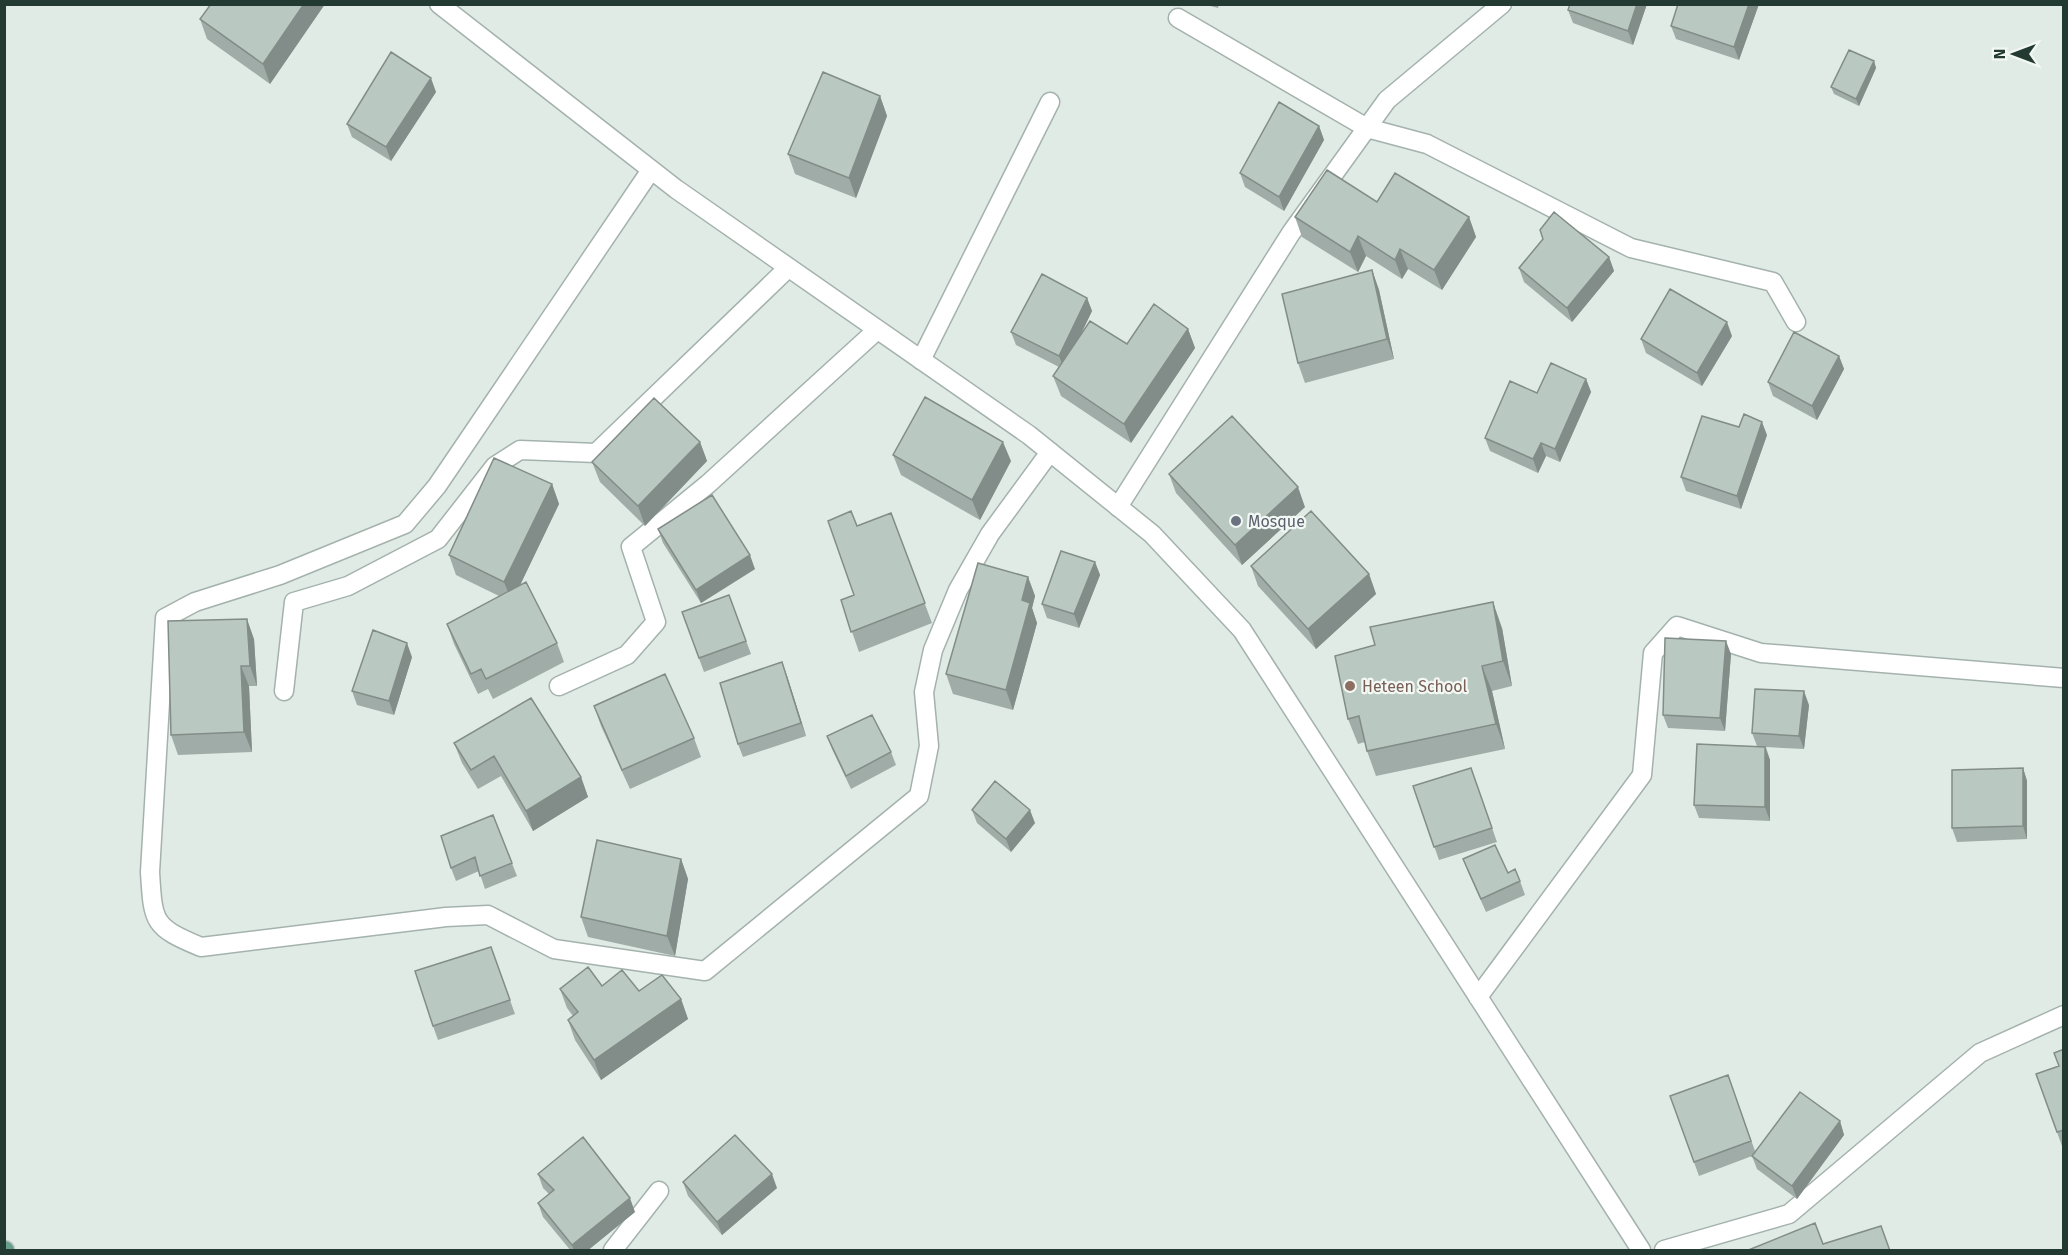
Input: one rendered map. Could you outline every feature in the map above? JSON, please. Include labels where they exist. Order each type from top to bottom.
[{"type":"street","points":[[439,4],[651,170],[1050,452],[1152,534],[1242,630],[1641,1251]]},
{"type":"street","points":[[1118,507],[1292,233],[1387,100],[1502,4]]},
{"type":"street","points":[[1178,18],[1367,128],[1427,144],[1631,248],[1773,282],[1796,322]]},
{"type":"street","points":[[921,360],[1050,102]]},
{"type":"street","points":[[651,170],[437,486],[405,525],[280,575],[195,602],[165,618],[150,872],[153,913],[168,933],[201,947],[446,917],[488,915],[554,949],[705,971],[919,796],[929,746],[924,692],[933,650],[958,590],[990,534],[1050,452]]},
{"type":"street","points":[[284,691],[294,602],[348,585],[438,539],[495,466],[520,450],[596,453],[788,268]]},
{"type":"street","points":[[559,686],[627,655],[656,622],[631,547],[708,484],[877,330]]},
{"type":"street","points":[[1478,998],[1642,776],[1653,653],[1677,626],[1761,653],[2064,678]]},
{"type":"street","points":[[1664,1251],[1789,1214],[1980,1053],[2064,1015]]},
{"type":"street","points":[[613,1251],[659,1191]]},
{"type":"building","points":[[211,4],[304,4],[263,64],[200,19]]},
{"type":"building","points":[[1570,4],[1637,4],[1628,31],[1568,10]]},
{"type":"building","points":[[1678,4],[1749,4],[1734,47],[1671,26]]},
{"type":"building","points":[[1849,50],[1874,61],[1856,99],[1831,87]]},
{"type":"building","points":[[391,52],[431,78],[386,147],[347,124]]},
{"type":"building","points":[[823,72],[880,96],[849,178],[788,154]]},
{"type":"building","points":[[1279,102],[1319,126],[1279,197],[1240,173]]},
{"type":"building","points":[[1327,170],[1377,202],[1395,173],[1469,217],[1434,270],[1400,249],[1395,260],[1358,236],[1350,252],[1295,217]]},
{"type":"building","points":[[1554,212],[1609,257],[1567,308],[1519,268],[1543,239],[1540,230]]},
{"type":"building","points":[[1372,270],[1387,339],[1298,363],[1282,294]]},
{"type":"building","points":[[1042,274],[1087,298],[1059,356],[1011,332]]},
{"type":"building","points":[[1670,289],[1727,322],[1697,373],[1641,339]]},
{"type":"building","points":[[1154,304],[1188,329],[1124,424],[1053,376],[1090,321],[1127,344]]},
{"type":"building","points":[[1794,332],[1839,356],[1812,406],[1768,382]]},
{"type":"building","points":[[1551,363],[1586,379],[1555,449],[1541,443],[1533,459],[1485,438],[1510,381],[1537,393]]},
{"type":"building","points":[[925,397],[1003,442],[972,500],[893,455]]},
{"type":"building","points":[[654,398],[700,442],[638,506],[592,462]]},
{"type":"building","points":[[1744,414],[1762,422],[1737,496],[1681,477],[1702,416],[1739,427]]},
{"type":"building","points":[[1232,416],[1298,487],[1235,545],[1169,474]]},
{"type":"building","points":[[494,458],[552,484],[504,582],[449,555]]},
{"type":"building","points":[[712,495],[750,555],[696,590],[658,529]]},
{"type":"building","points":[[851,511],[857,526],[891,513],[925,603],[851,632],[841,600],[854,595],[828,521]]},
{"type":"building","points":[[1311,511],[1369,574],[1308,629],[1251,566]]},
{"type":"building","points":[[1061,551],[1095,562],[1074,614],[1042,604]]},
{"type":"building","points":[[978,563],[1028,577],[1022,600],[1030,603],[1006,690],[946,674]]},
{"type":"building","points":[[526,582],[557,643],[486,679],[481,669],[471,674],[447,624]]},
{"type":"building","points":[[729,595],[746,641],[699,658],[682,612]]},
{"type":"building","points":[[1493,602],[1503,661],[1482,666],[1496,724],[1367,751],[1359,716],[1348,719],[1335,656],[1375,645],[1370,627]]},
{"type":"building","points":[[247,619],[250,666],[241,666],[244,732],[171,735],[168,621]]},
{"type":"building","points":[[373,630],[407,643],[389,701],[352,691]]},
{"type":"building","points":[[1665,638],[1726,641],[1720,718],[1663,715]]},
{"type":"building","points":[[782,662],[801,723],[738,744],[720,683]]},
{"type":"building","points":[[665,674],[694,738],[622,770],[594,706]]},
{"type":"building","points":[[1755,689],[1804,691],[1799,736],[1752,733]]},
{"type":"building","points":[[531,698],[581,777],[526,811],[494,756],[471,770],[454,743]]},
{"type":"building","points":[[872,715],[891,752],[846,776],[827,736]]},
{"type":"building","points":[[1697,744],[1765,747],[1765,807],[1694,805]]},
{"type":"building","points":[[1471,768],[1492,828],[1434,847],[1413,786]]},
{"type":"building","points":[[2023,768],[2023,826],[1952,828],[1952,770]]},
{"type":"building","points":[[995,781],[1030,810],[1006,839],[972,810]]},
{"type":"building","points":[[493,815],[512,863],[480,876],[475,857],[451,868],[441,836]]},
{"type":"building","points":[[597,840],[681,859],[667,936],[581,917]]},
{"type":"building","points":[[1495,845],[1508,873],[1515,869],[1520,881],[1481,899],[1463,859]]},
{"type":"building","points":[[491,947],[510,1000],[433,1026],[415,971]]},
{"type":"building","points":[[588,967],[602,986],[622,970],[639,991],[662,975],[681,999],[594,1060],[568,1020],[578,1012],[560,989]]},
{"type":"building","points":[[2064,1049],[2064,1130],[2057,1132],[2036,1074],[2059,1066],[2054,1053]]},
{"type":"building","points":[[1728,1075],[1751,1141],[1694,1162],[1670,1096]]},
{"type":"building","points":[[1800,1092],[1840,1121],[1792,1186],[1752,1156]]},
{"type":"building","points":[[735,1135],[772,1174],[717,1222],[683,1182]]},
{"type":"building","points":[[583,1137],[630,1198],[572,1245],[538,1203],[554,1190],[538,1174]]},
{"type":"building","points":[[1815,1223],[1823,1244],[1881,1226],[1890,1251],[1746,1251]]},
{"type":"place","name":"Mosque","points":[[1236,521]]},
{"type":"place","name":"Heteen School","points":[[1350,686]]}]
